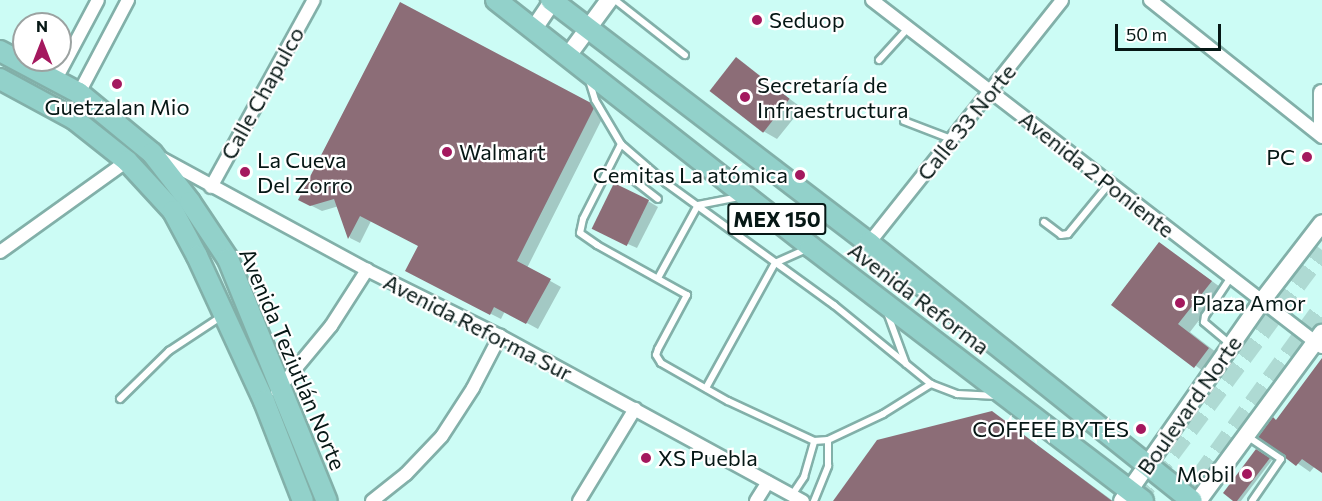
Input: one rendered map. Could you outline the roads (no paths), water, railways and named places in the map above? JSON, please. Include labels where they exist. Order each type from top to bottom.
[{"type":"main road","name":"Avenida Reforma","points":[[496,0],[587,74],[1007,396],[1131,498]]},
{"type":"main road","name":"Avenida Reforma","points":[[552,0],[869,243],[1192,501]]},
{"type":"main road","points":[[533,30],[552,0]]},
{"type":"main road","points":[[567,57],[609,0]]},
{"type":"main road","name":"Avenida Teziutlán Norte","points":[[0,51],[79,93],[152,153],[228,259],[303,501]]},
{"type":"main road","name":"Avenida Teziutlán Norte","points":[[0,79],[74,119],[127,161],[172,211],[197,256],[224,315],[272,395],[327,501]]},
{"type":"main road","points":[[1322,93],[1322,124]]},
{"type":"main road","points":[[753,199],[779,176]]},
{"type":"main road","name":"Boulevard Norte","points":[[1131,498],[1146,466],[1262,301],[1322,223]]},
{"type":"main road","points":[[1198,501],[1246,435],[1320,341]]},
{"type":"street","points":[[56,79],[98,0]]},
{"type":"street","points":[[79,93],[128,0]]},
{"type":"street","name":"Calle Chapulco","points":[[211,187],[314,0]]},
{"type":"street","name":"Avenida 2 Poniente","points":[[872,0],[1262,301],[1320,341]]},
{"type":"street","name":"Calle 33 Norte","points":[[869,243],[1062,0]]},
{"type":"street","points":[[1150,0],[1322,137]]},
{"type":"street","name":"Avenida Reforma Sur","points":[[152,153],[367,270],[500,336],[798,498]]},
{"type":"street","points":[[0,252],[127,161]]},
{"type":"street","points":[[272,395],[331,326],[367,270]]},
{"type":"street","points":[[372,501],[406,474],[442,435],[473,388],[500,336]]},
{"type":"street","points":[[579,501],[635,409]]},
{"type":"street","points":[[756,501],[768,482]]},
{"type":"lane","points":[[615,0],[685,55]]},
{"type":"lane","points":[[879,60],[908,28]]},
{"type":"lane","points":[[587,74],[595,100],[621,144],[640,162],[834,305],[931,384],[957,394],[1007,396]]},
{"type":"lane","points":[[904,120],[953,139]]},
{"type":"lane","points":[[621,144],[583,219],[580,233],[687,295],[658,349],[658,360],[728,401],[814,441],[828,440],[883,414],[931,384]]},
{"type":"lane","points":[[632,178],[658,199]]},
{"type":"lane","points":[[1044,222],[1061,235],[1068,234],[1109,184]]},
{"type":"lane","points":[[698,205],[753,199]]},
{"type":"lane","points":[[658,279],[698,205]]},
{"type":"lane","points":[[706,388],[774,263],[811,247]]},
{"type":"lane","points":[[1231,277],[1205,316],[1204,322],[1231,345]]},
{"type":"lane","points":[[884,303],[907,365]]},
{"type":"lane","points":[[120,399],[169,351],[224,315]]},
{"type":"lane","points":[[1246,435],[1281,459],[1252,501]]},
{"type":"lane","points":[[814,501],[828,466],[828,440]]},
{"type":"lane","points":[[798,498],[814,441]]},
{"type":"tunnel","points":[[1135,501],[1322,250]]},
{"type":"tunnel","points":[[1183,501],[1322,309]]},
{"type":"place","name":"Seduop","points":[[757,20]]},
{"type":"place","name":"Guetzalan Mio","points":[[117,84]]},
{"type":"place","name":"Secretaría de Infraestructura","points":[[745,97]]},
{"type":"place","name":"Walmart","points":[[447,152]]},
{"type":"place","name":"PC","points":[[1307,157]]},
{"type":"place","name":"La Cueva Del Zorro","points":[[245,172]]},
{"type":"place","name":"Cemitas La atómica","points":[[800,175]]},
{"type":"place","name":"Plaza Amor","points":[[1180,303]]},
{"type":"place","name":"COFFEE BYTES","points":[[1141,429]]},
{"type":"place","name":"XS Puebla","points":[[646,458]]},
{"type":"place","name":"Mobil","points":[[1247,474]]}]
